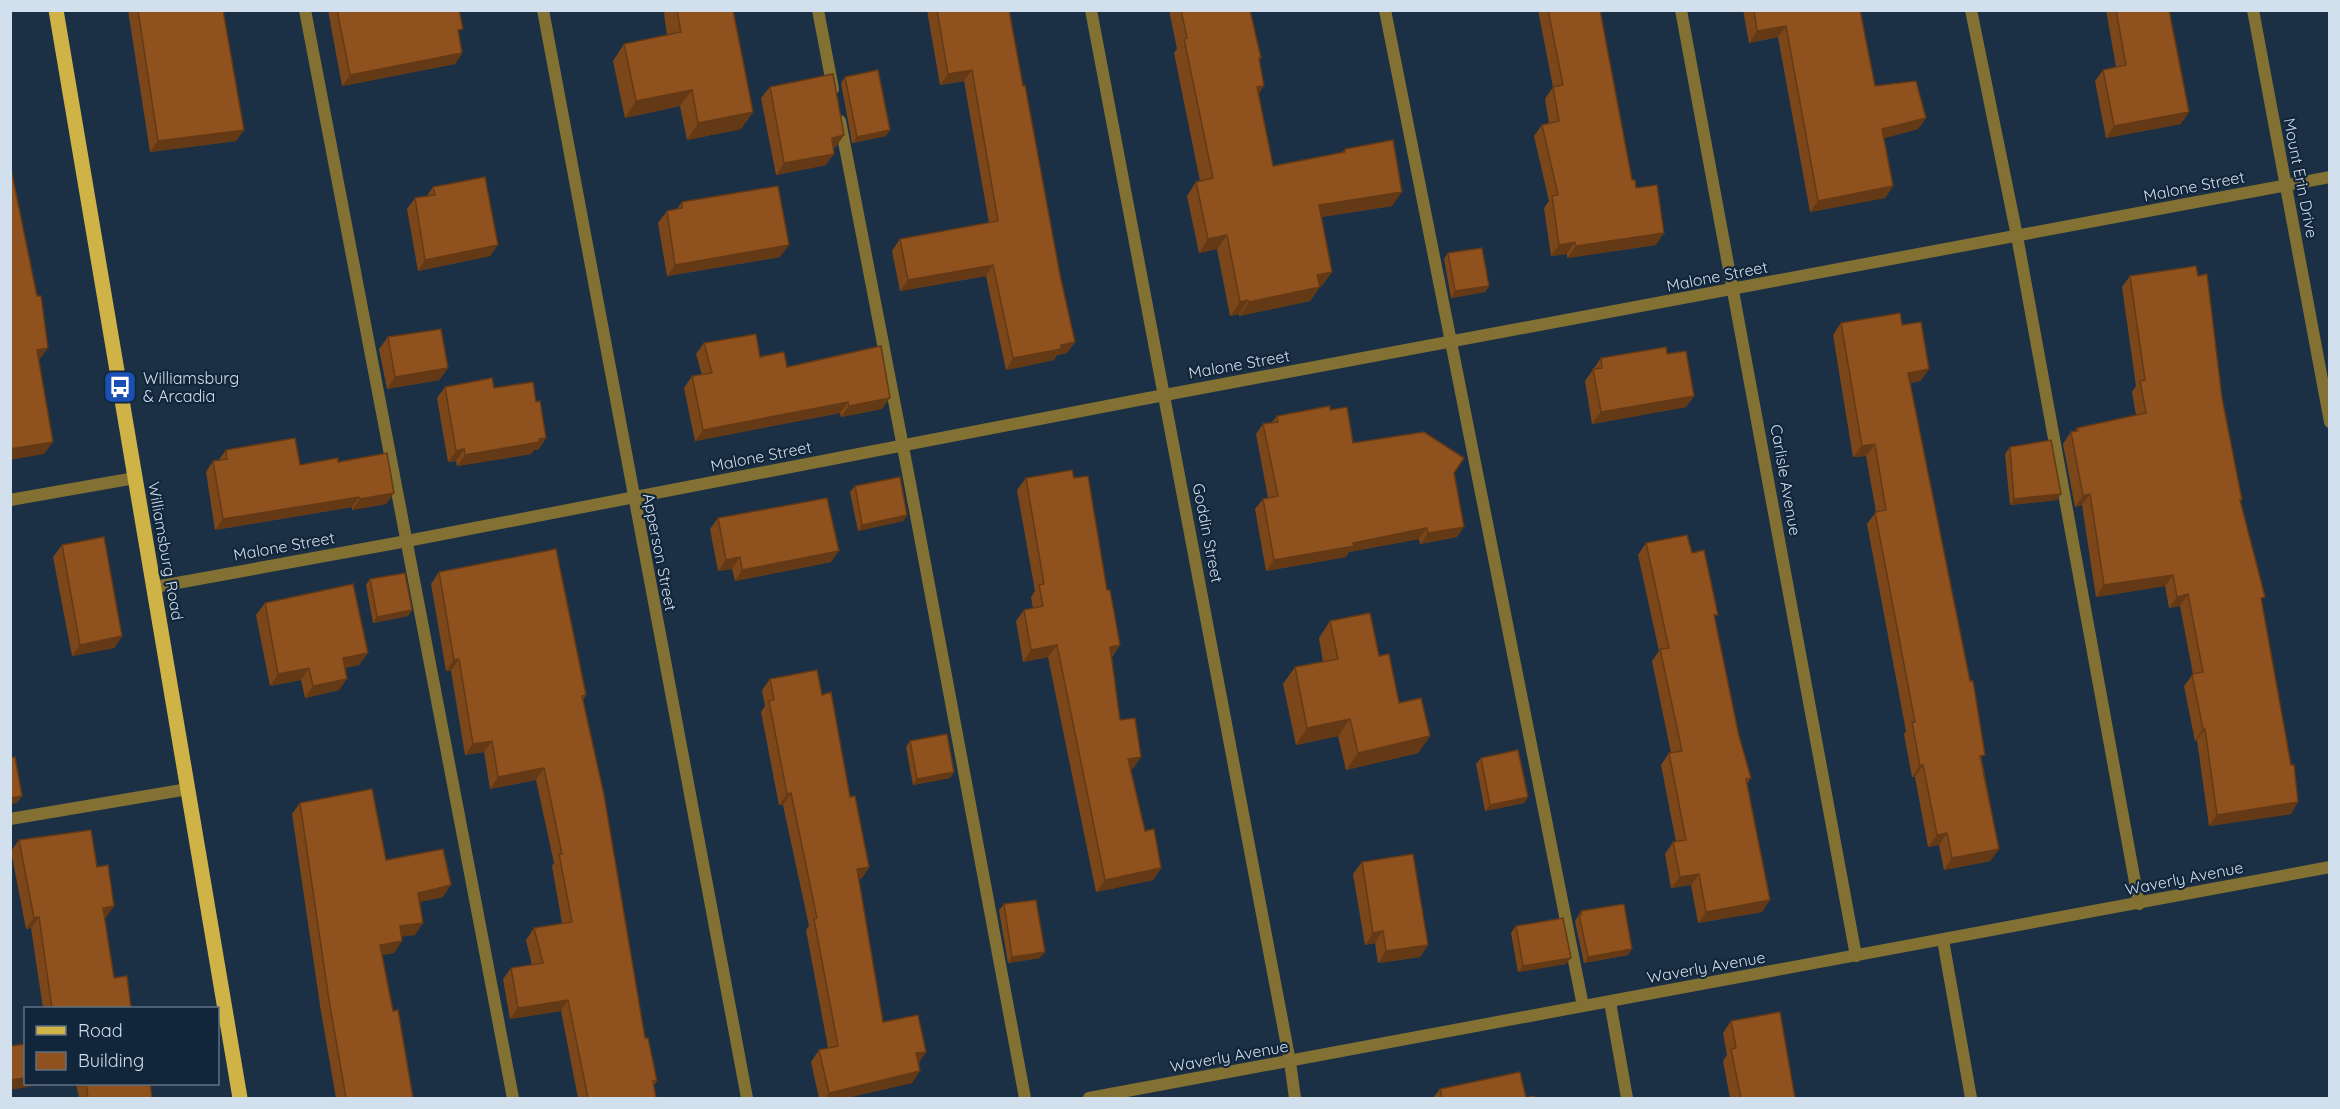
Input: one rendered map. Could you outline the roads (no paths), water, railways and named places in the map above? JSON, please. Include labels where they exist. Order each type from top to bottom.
[{"type":"main road","name":"Williamsburg Road","points":[[56,10],[240,1098]]},
{"type":"street","points":[[305,10],[513,1098]]},
{"type":"street","name":"Apperson Street","points":[[543,10],[747,1098]]},
{"type":"street","points":[[818,10],[903,445],[1025,1098]]},
{"type":"street","name":"Goddin Street","points":[[1091,10],[1295,1098]]},
{"type":"street","points":[[1385,10],[1583,1006]]},
{"type":"street","name":"Carlisle Avenue","points":[[1681,10],[1856,956]]},
{"type":"street","points":[[1971,10],[2017,236],[2139,904]]},
{"type":"street","name":"Mount Erin Drive","points":[[2253,10],[2330,422]]},
{"type":"street","name":"Malone Street","points":[[154,587],[2330,177]]},
{"type":"street","points":[[10,500],[135,478]]},
{"type":"street","points":[[10,819],[188,789]]},
{"type":"street","name":"Waverly Avenue","points":[[1089,1098],[2330,867]]},
{"type":"street","points":[[1943,940],[1971,1098]]},
{"type":"street","points":[[1610,1002],[1628,1098]]},
{"type":"place","name":"Williamsburg & Arcadia","points":[[120,387]]}]
